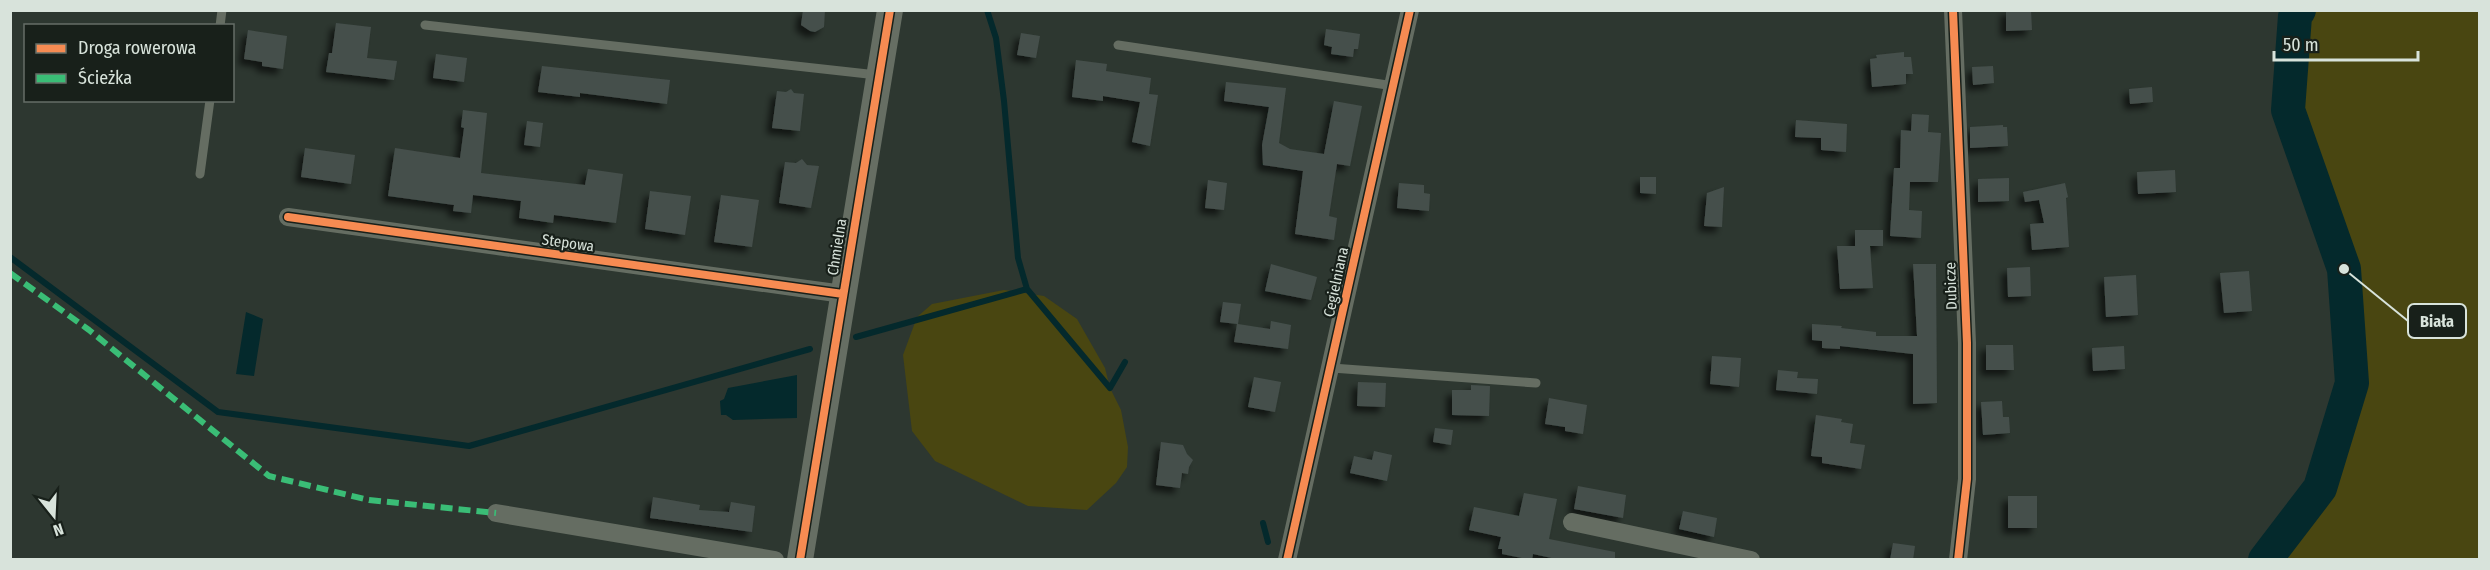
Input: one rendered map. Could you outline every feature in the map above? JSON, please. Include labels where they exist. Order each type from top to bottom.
[{"type":"street","name":"Chmielna","points":[[800,560],[890,10]]},
{"type":"street","name":"Cegielniana","points":[[1287,560],[1332,368],[1410,10]]},
{"type":"street","name":"Dubicze","points":[[1953,10],[1967,343],[1967,479],[1958,560]]},
{"type":"street","name":"Stepowa","points":[[288,218],[843,294]]},
{"type":"street","points":[[496,513],[776,560]]},
{"type":"street","points":[[1572,522],[1751,560]]},
{"type":"lane","points":[[426,25],[879,76]]},
{"type":"lane","points":[[1118,45],[1394,86]]},
{"type":"lane","points":[[200,174],[210,102]]},
{"type":"lane","points":[[1332,368],[1536,383]]},
{"type":"shaded area","points":[[2299,10],[2479,11],[2479,559],[2265,559],[2320,488],[2352,383],[2344,269],[2288,110],[2295,16]]},
{"type":"shaded area","points":[[1004,290],[1044,296],[1077,319],[1105,368],[1110,388],[1121,410],[1128,447],[1127,467],[1116,483],[1087,510],[1028,506],[935,461],[912,431],[903,355],[917,317],[932,304]]},
{"type":"water","points":[[246,312],[263,319],[254,376],[236,374]]},
{"type":"water","points":[[797,375],[797,418],[733,420],[726,415],[721,415],[720,401],[724,399],[728,388]]},
{"type":"building","points":[[803,10],[825,10],[824,27],[815,32],[801,25]]},
{"type":"building","points":[[2006,10],[2031,10],[2032,30],[2006,31]]},
{"type":"building","points":[[336,23],[371,27],[367,58],[397,61],[394,80],[326,72],[329,53],[332,53]]},
{"type":"building","points":[[1326,29],[1360,34],[1358,49],[1354,49],[1353,57],[1331,54],[1332,47],[1324,45]]},
{"type":"building","points":[[248,30],[287,36],[283,69],[262,66],[262,62],[244,59]]},
{"type":"building","points":[[1021,33],[1040,36],[1036,58],[1017,55]]},
{"type":"building","points":[[1904,52],[1904,57],[1911,57],[1913,74],[1906,74],[1906,84],[1872,87],[1870,59],[1877,58],[1876,55]]},
{"type":"building","points":[[436,54],[467,58],[464,82],[433,78]]},
{"type":"building","points":[[1076,60],[1107,64],[1106,71],[1151,78],[1149,94],[1158,95],[1150,146],[1132,142],[1140,102],[1103,96],[1103,101],[1072,97]]},
{"type":"building","points":[[542,66],[670,80],[667,104],[580,93],[580,97],[538,92]]},
{"type":"building","points":[[1993,66],[1994,83],[1973,85],[1972,67]]},
{"type":"building","points":[[1226,82],[1286,88],[1279,143],[1290,149],[1324,154],[1334,101],[1362,106],[1350,166],[1337,164],[1329,216],[1337,218],[1334,240],[1295,234],[1303,171],[1263,165],[1262,145],[1269,107],[1224,101]]},
{"type":"building","points":[[2152,87],[2153,102],[2130,104],[2129,89]]},
{"type":"building","points":[[791,89],[794,93],[804,94],[800,131],[772,128],[777,91],[786,92]]},
{"type":"building","points":[[463,110],[487,113],[481,173],[585,185],[588,169],[623,174],[616,223],[554,215],[553,223],[519,218],[521,201],[473,195],[471,213],[453,211],[454,205],[388,196],[395,148],[460,158],[464,128],[461,127]]},
{"type":"building","points":[[1912,114],[1929,115],[1928,132],[1941,133],[1938,182],[1910,182],[1909,210],[1922,211],[1921,238],[1890,236],[1894,168],[1900,168],[1901,130],[1911,131]]},
{"type":"building","points":[[1796,120],[1847,124],[1846,152],[1821,150],[1821,138],[1795,137]]},
{"type":"building","points":[[527,121],[543,123],[540,147],[524,145]]},
{"type":"building","points":[[2003,125],[2007,127],[2008,146],[1970,148],[1970,127]]},
{"type":"building","points":[[305,148],[355,155],[351,184],[301,177]]},
{"type":"building","points":[[802,159],[807,165],[819,166],[811,208],[779,203],[785,162],[796,163]]},
{"type":"building","points":[[2175,170],[2176,192],[2138,194],[2137,172]]},
{"type":"building","points":[[1640,177],[1656,177],[1656,194],[1640,193]]},
{"type":"building","points":[[2009,178],[2009,201],[1978,202],[1978,179]]},
{"type":"building","points":[[1208,180],[1227,183],[1224,210],[1205,208]]},
{"type":"building","points":[[1399,183],[1424,185],[1424,193],[1430,194],[1429,211],[1397,208]]},
{"type":"building","points":[[2065,183],[2068,197],[2066,198],[2069,247],[2032,250],[2030,224],[2044,223],[2039,200],[2025,202],[2023,192]]},
{"type":"building","points":[[1724,187],[1722,227],[1704,226],[1707,193]]},
{"type":"building","points":[[650,191],[691,196],[685,235],[645,229]]},
{"type":"building","points":[[721,195],[759,200],[752,247],[714,242]]},
{"type":"building","points":[[1855,230],[1883,230],[1883,246],[1870,246],[1873,288],[1840,289],[1837,246],[1855,246]]},
{"type":"building","points":[[1271,264],[1317,277],[1311,300],[1265,291]]},
{"type":"building","points":[[1913,264],[1936,264],[1937,403],[1913,404],[1913,354],[1840,346],[1840,349],[1822,348],[1822,341],[1812,340],[1812,324],[1876,332],[1876,336],[1917,336]]},
{"type":"building","points":[[2030,267],[2031,296],[2008,297],[2007,268]]},
{"type":"building","points":[[2249,271],[2252,311],[2224,313],[2220,273]]},
{"type":"building","points":[[2136,275],[2138,315],[2106,317],[2104,277]]},
{"type":"building","points":[[1223,302],[1241,304],[1238,324],[1270,329],[1271,321],[1291,325],[1288,349],[1234,342],[1237,324],[1220,322]]},
{"type":"building","points":[[1986,345],[2013,345],[2014,370],[1986,370]]},
{"type":"building","points":[[2124,346],[2125,369],[2093,371],[2092,348]]},
{"type":"building","points":[[1712,356],[1741,358],[1739,387],[1710,384]]},
{"type":"building","points":[[1778,370],[1798,372],[1797,378],[1818,379],[1817,394],[1776,390]]},
{"type":"building","points":[[1254,377],[1281,382],[1275,412],[1248,407]]},
{"type":"building","points":[[1358,382],[1386,383],[1385,407],[1357,406]]},
{"type":"building","points":[[1471,385],[1490,386],[1489,416],[1452,415],[1452,390],[1471,390]]},
{"type":"building","points":[[1549,398],[1587,405],[1583,434],[1565,431],[1565,427],[1545,424]]},
{"type":"building","points":[[2002,401],[2003,417],[2009,417],[2010,433],[1983,435],[1981,402]]},
{"type":"building","points":[[1816,415],[1842,419],[1841,422],[1853,424],[1850,443],[1865,445],[1861,469],[1822,463],[1822,457],[1811,456]]},
{"type":"building","points":[[1435,428],[1453,430],[1451,445],[1433,442]]},
{"type":"building","points":[[1161,442],[1183,445],[1193,460],[1188,474],[1182,473],[1180,488],[1156,485]]},
{"type":"building","points":[[1374,451],[1392,455],[1387,481],[1350,473],[1354,456],[1372,460]]},
{"type":"building","points":[[1578,486],[1626,495],[1623,518],[1574,509]]},
{"type":"building","points":[[1524,493],[1557,499],[1549,539],[1615,552],[1615,560],[1561,560],[1533,554],[1532,560],[1502,554],[1502,549],[1498,549],[1501,537],[1469,530],[1474,507],[1519,516]]},
{"type":"building","points":[[2008,496],[2037,496],[2037,528],[2008,528]]},
{"type":"building","points":[[653,497],[700,505],[699,510],[729,512],[731,502],[755,506],[752,532],[650,518]]},
{"type":"building","points":[[1683,511],[1717,518],[1714,537],[1679,529]]},
{"type":"building","points":[[1893,543],[1915,546],[1913,560],[1890,560]]},
{"type":"waterway","points":[[987,10],[996,38],[1018,258],[1027,289],[1110,388],[1125,362]]},
{"type":"waterway","points":[[2265,560],[2320,488],[2352,383],[2344,269],[2288,110],[2295,16],[2299,10]]},
{"type":"waterway","points":[[10,257],[218,412],[469,446],[810,349]]},
{"type":"waterway","points":[[856,337],[1027,289]]},
{"type":"waterway","points":[[1263,523],[1268,542]]},
{"type":"marked path","points":[[10,273],[89,330],[269,476],[369,500],[496,513]]},
{"type":"cycle path","points":[[800,560],[890,10]]},
{"type":"cycle path","points":[[1287,560],[1410,10]]},
{"type":"cycle path","points":[[1953,10],[1967,343],[1967,479],[1958,560]]},
{"type":"cycle path","points":[[288,217],[843,294]]},
{"type":"place","name":"Biała","points":[[2344,269]]}]
